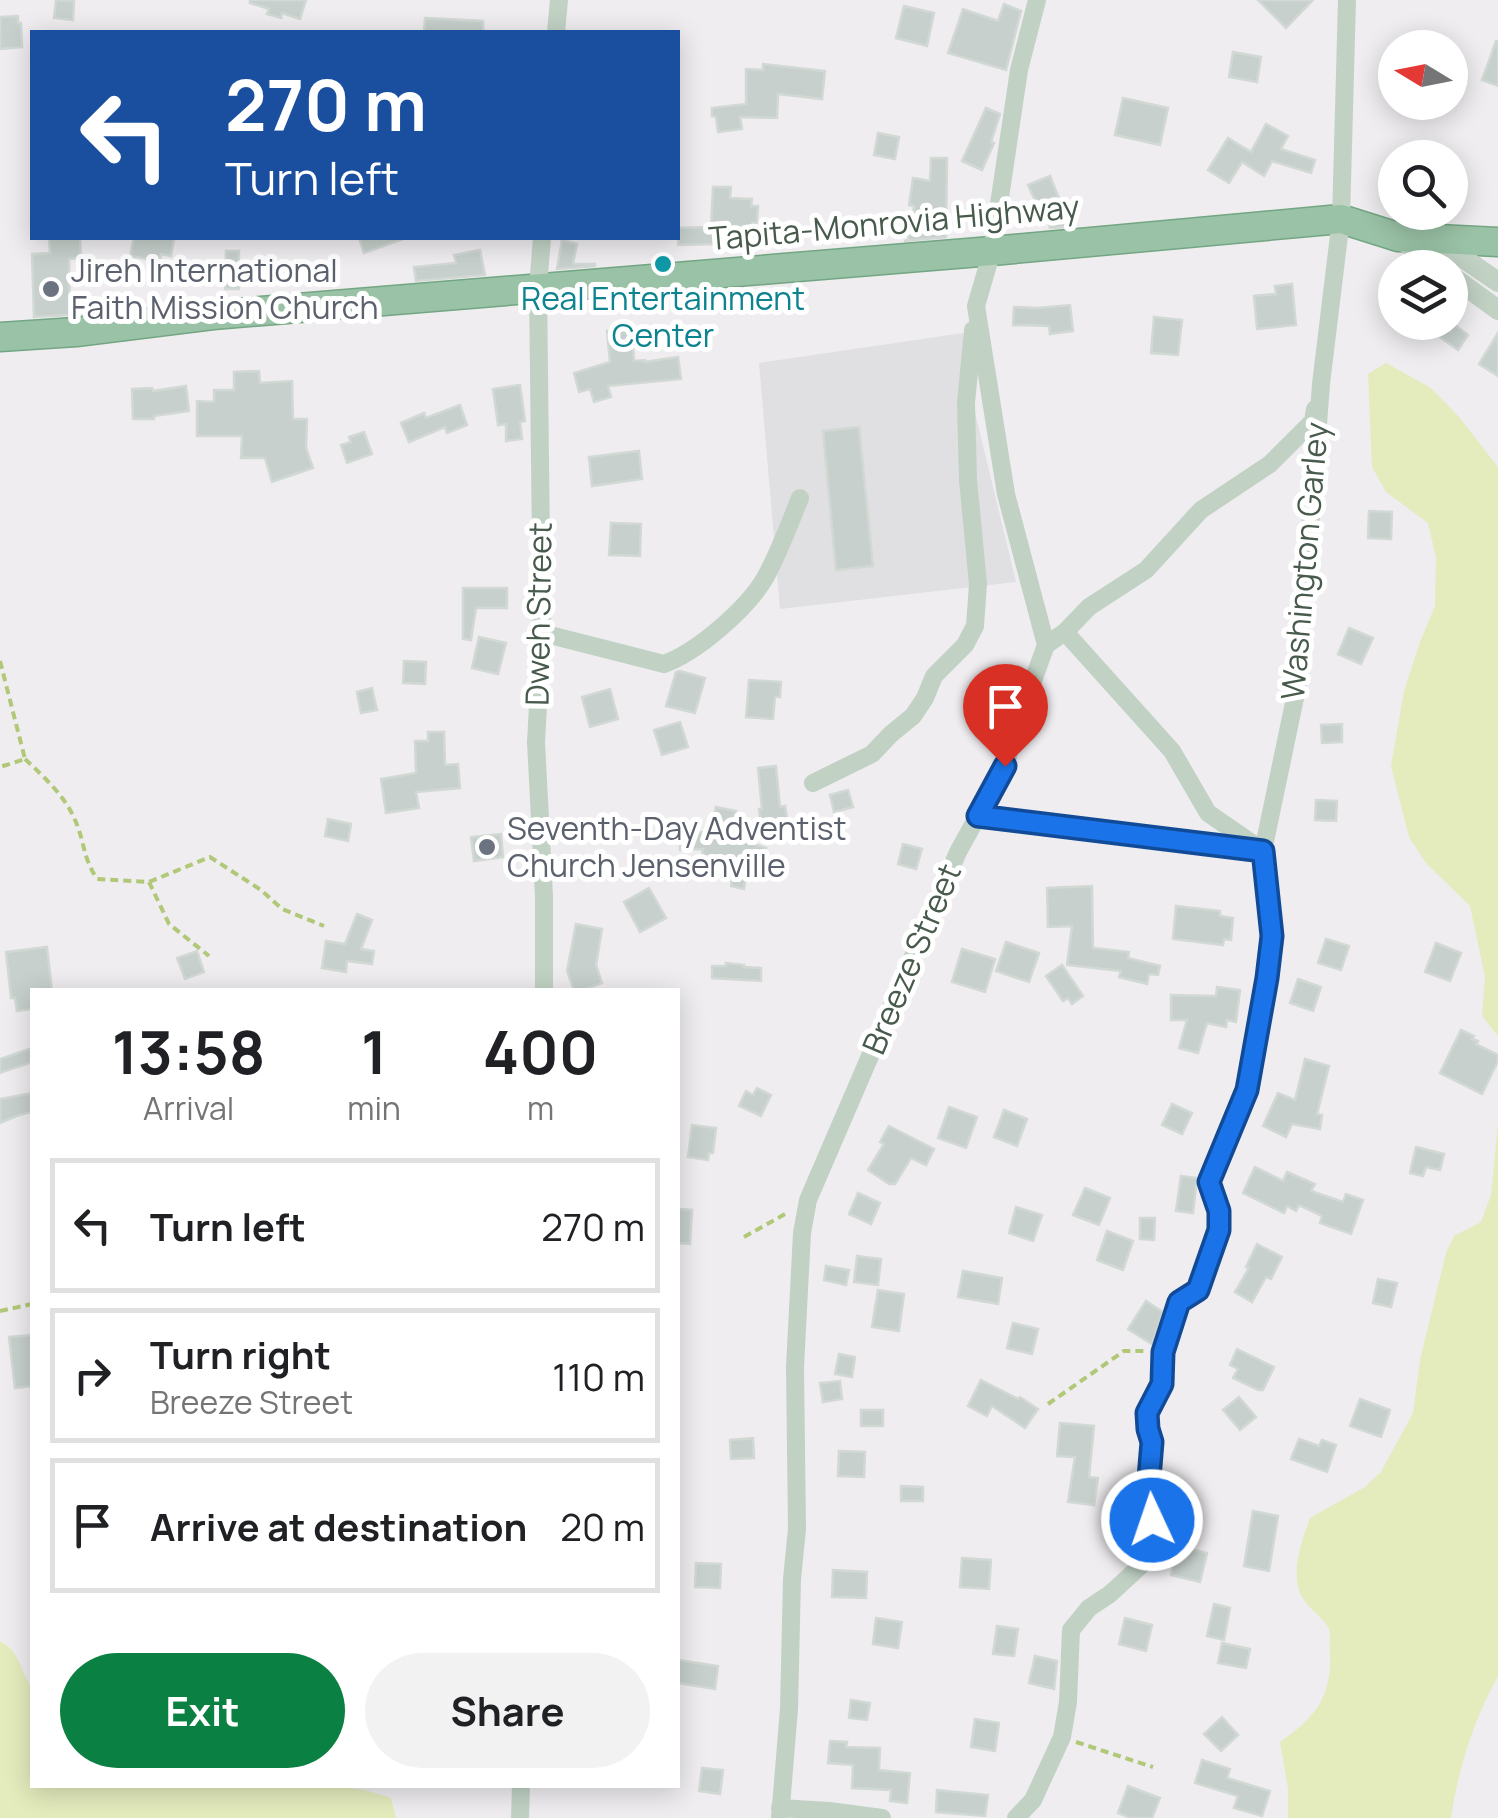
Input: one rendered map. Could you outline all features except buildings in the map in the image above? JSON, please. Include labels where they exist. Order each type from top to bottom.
[{"type":"highway","name":"Tapita-Monrovia Highway","points":[[0,338],[213,315],[1341,218],[1398,237],[1498,242]]},
{"type":"street","points":[[556,30],[558,0]]},
{"type":"street","points":[[813,783],[872,754],[914,716],[934,676],[965,645],[975,626],[978,584],[968,480],[966,403],[976,306],[992,251],[1019,70],[1037,0]]},
{"type":"street","name":"Washington Garley","points":[[1016,1818],[1033,1800],[1062,1737],[1068,1702],[1071,1630],[1089,1608],[1148,1559],[1152,1442],[1147,1413],[1162,1384],[1163,1352],[1179,1302],[1198,1290],[1219,1230],[1219,1211],[1209,1182],[1247,1090],[1272,936],[1263,851],[1299,680],[1320,384],[1341,218],[1347,0]]},
{"type":"street","points":[[1398,237],[1416,250]]},
{"type":"street","points":[[1432,238],[1498,282]]},
{"type":"street","name":"Dweh Street","points":[[542,240],[538,287],[542,632],[536,742],[544,988]]},
{"type":"street","points":[[1468,288],[1498,310]]},
{"type":"street","points":[[976,306],[1006,494],[1046,645],[1089,607],[1146,570],[1201,510],[1270,464],[1312,421],[1320,384]]},
{"type":"street","points":[[542,632],[664,664],[680,658],[715,632],[763,581],[800,498]]},
{"type":"street","points":[[1065,632],[1172,750],[1208,813],[1263,851]]},
{"type":"street","name":"Breeze Street","points":[[780,1813],[796,1528],[795,1367],[802,1233],[808,1200],[958,852],[1005,766],[1046,645]]},
{"type":"street","points":[[978,816],[1263,851]]},
{"type":"street","points":[[520,1818],[521,1788]]},
{"type":"street","points":[[780,1813],[882,1818]]},
{"type":"path","points":[[0,661],[26,759],[53,786],[75,820],[86,862],[97,879],[148,882],[210,857],[261,890],[282,910],[324,926]]},
{"type":"path","points":[[0,767],[26,759]]},
{"type":"path","points":[[148,882],[170,924],[208,956]]},
{"type":"path","points":[[744,1237],[808,1200]]},
{"type":"path","points":[[0,1311],[30,1304]]},
{"type":"path","points":[[1048,1404],[1124,1351],[1156,1352],[1172,1322]]},
{"type":"path","points":[[1062,1737],[1154,1767]]},
{"type":"shaded area","points":[[963,333],[972,400],[1016,582],[780,609],[759,363]]},
{"type":"green space","points":[[1386,363],[1431,388],[1498,467],[1498,1036],[1482,1016],[1485,977],[1470,906],[1426,863],[1409,837],[1391,766],[1404,691],[1435,606],[1436,558],[1428,523],[1386,492],[1372,467],[1368,374]]},
{"type":"green space","points":[[1498,1124],[1498,1676],[1468,1745],[1451,1818],[1288,1818],[1288,1789],[1280,1742],[1319,1705],[1330,1668],[1329,1629],[1298,1586],[1302,1543],[1310,1518],[1365,1487],[1381,1472],[1413,1413],[1420,1360],[1446,1253],[1454,1236],[1481,1222],[1491,1195]]},
{"type":"green space","points":[[0,1641],[16,1656],[30,1684],[30,1788],[349,1788],[391,1798],[396,1818],[0,1818]]},
{"type":"place","name":"Real Entertainment Center","points":[[663,264]]},
{"type":"place","name":"Jireh International Faith Mission Church","points":[[51,289]]},
{"type":"place","name":"Seventh-Day Adventist Church Jensenville","points":[[487,847]]},
{"type":"route","points":[[1005,766],[978,816],[1263,851],[1272,936],[1267,978],[1247,1090],[1209,1182],[1219,1211],[1219,1230],[1198,1290],[1179,1302],[1163,1352],[1162,1384],[1147,1413],[1152,1442],[1147,1502],[1152,1520]]}]
